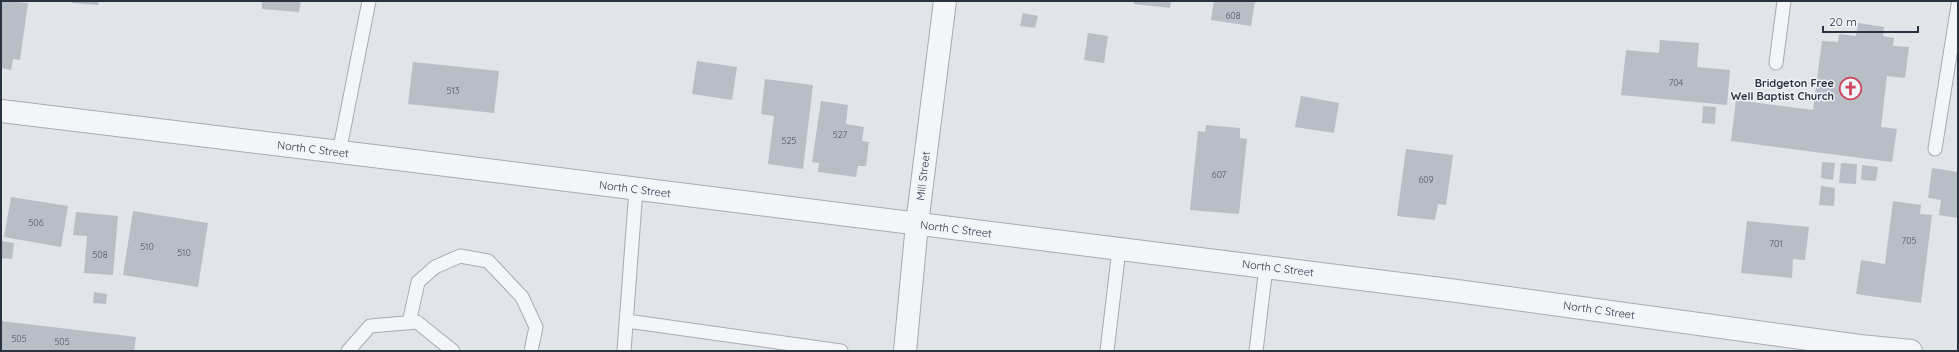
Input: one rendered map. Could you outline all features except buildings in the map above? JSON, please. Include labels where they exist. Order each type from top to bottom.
[{"type":"street","name":"Mill Street","points":[[905,351],[917,224],[945,1]]},
{"type":"street","name":"North C Street","points":[[1,111],[1266,267],[1457,291],[1860,346],[1911,351]]},
{"type":"lane","points":[[339,153],[369,1]]},
{"type":"lane","points":[[1776,63],[1784,1]]},
{"type":"lane","points":[[1934,149],[1958,5]]},
{"type":"lane","points":[[624,351],[636,189]]},
{"type":"lane","points":[[1107,351],[1119,249]]},
{"type":"lane","points":[[409,323],[418,282],[435,267],[460,256],[488,261],[522,297],[536,327],[531,351]]},
{"type":"lane","points":[[1256,351],[1266,267]]},
{"type":"lane","points":[[627,321],[777,347],[841,351]]},
{"type":"lane","points":[[348,351],[370,326],[417,322],[453,351]]},
{"type":"place","name":"Bridgeton Free Well Baptist Church","points":[[1850,89]]}]
